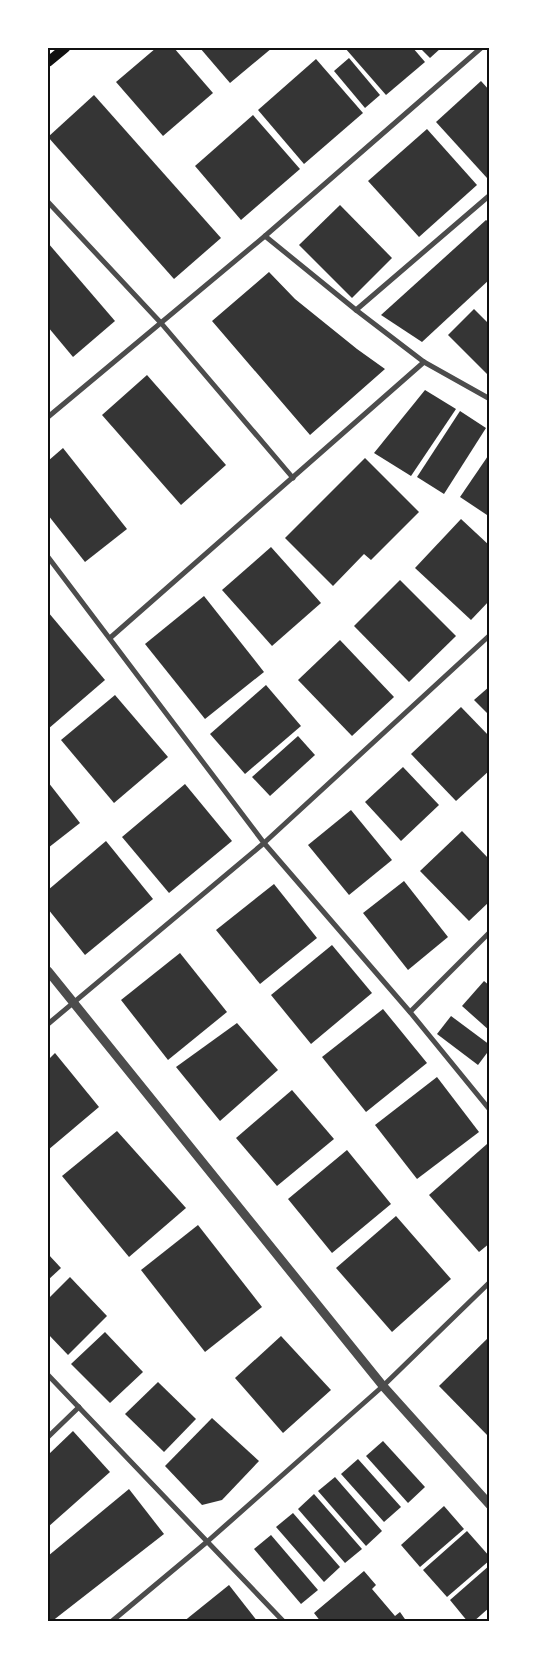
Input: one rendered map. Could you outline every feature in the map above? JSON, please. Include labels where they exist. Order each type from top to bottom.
[{"type":"main road","points":[[48,62],[65,48]]},
{"type":"street","points":[[48,417],[265,236],[481,48]]},
{"type":"street","points":[[356,310],[490,195]]},
{"type":"street","points":[[48,202],[161,323],[292,478]]},
{"type":"street","points":[[265,236],[424,362],[490,399]]},
{"type":"street","points":[[110,638],[424,362]]},
{"type":"street","points":[[48,557],[264,843],[410,1012],[490,1110]]},
{"type":"street","points":[[48,1024],[264,843],[490,635]]},
{"type":"street","points":[[410,1012],[490,932]]},
{"type":"street","points":[[48,971],[383,1386],[490,1505]]},
{"type":"street","points":[[111,1622],[208,1541],[383,1386],[490,1282]]},
{"type":"street","points":[[48,1374],[284,1622]]},
{"type":"street","points":[[48,1437],[80,1407]]},
{"type":"building","points":[[156,48],[174,48],[213,93],[163,136],[116,82]]},
{"type":"building","points":[[200,48],[272,48],[230,83]]},
{"type":"building","points":[[345,48],[413,48],[425,62],[386,95]]},
{"type":"building","points":[[420,48],[441,48],[430,58]]},
{"type":"building","points":[[349,58],[380,95],[365,108],[334,71]]},
{"type":"building","points":[[316,59],[363,113],[304,164],[258,110]]},
{"type":"building","points":[[481,81],[490,91],[490,175],[487,178],[436,122]]},
{"type":"building","points":[[94,95],[221,238],[174,279],[48,137]]},
{"type":"building","points":[[253,115],[300,169],[241,220],[195,166]]},
{"type":"building","points":[[427,129],[477,185],[419,237],[368,181]]},
{"type":"building","points":[[340,205],[392,258],[352,298],[299,245]]},
{"type":"building","points":[[486,220],[490,223],[490,279],[422,342],[381,315]]},
{"type":"building","points":[[48,243],[115,321],[73,357],[48,327]]},
{"type":"building","points":[[269,272],[295,299],[385,369],[310,435],[212,321]]},
{"type":"building","points":[[474,309],[490,325],[490,377],[448,335]]},
{"type":"building","points":[[147,375],[226,465],[181,505],[102,415]]},
{"type":"building","points":[[425,390],[456,409],[411,476],[374,453]]},
{"type":"building","points":[[460,411],[486,428],[444,494],[417,477]]},
{"type":"building","points":[[63,448],[127,529],[85,562],[48,515],[48,461]]},
{"type":"building","points":[[490,453],[490,517],[460,497]]},
{"type":"building","points":[[365,458],[419,512],[371,560],[364,554],[333,586],[285,538]]},
{"type":"building","points":[[461,519],[490,546],[490,600],[471,620],[415,568]]},
{"type":"building","points":[[271,547],[321,603],[272,646],[222,590]]},
{"type":"building","points":[[400,580],[456,636],[409,682],[354,626]]},
{"type":"building","points":[[204,596],[264,672],[205,719],[145,644]]},
{"type":"building","points":[[48,612],[105,680],[48,729]]},
{"type":"building","points":[[340,640],[394,697],[352,736],[298,680]]},
{"type":"building","points":[[266,685],[301,726],[245,774],[210,734]]},
{"type":"building","points":[[490,686],[490,716],[474,700]]},
{"type":"building","points":[[115,695],[168,757],[114,803],[61,740]]},
{"type":"building","points":[[461,707],[490,737],[490,770],[456,801],[411,754]]},
{"type":"building","points":[[298,736],[315,755],[270,796],[252,777]]},
{"type":"building","points":[[403,767],[439,805],[401,841],[365,802]]},
{"type":"building","points":[[48,782],[80,823],[48,848]]},
{"type":"building","points":[[185,784],[232,841],[169,893],[122,837]]},
{"type":"building","points":[[351,810],[392,860],[349,895],[308,845]]},
{"type":"building","points":[[462,831],[490,860],[490,901],[469,921],[420,871]]},
{"type":"building","points":[[106,841],[153,899],[85,955],[48,909],[48,890]]},
{"type":"building","points":[[404,881],[448,937],[408,970],[363,913]]},
{"type":"building","points":[[274,884],[317,938],[260,984],[216,930]]},
{"type":"building","points":[[332,945],[372,993],[311,1044],[271,995]]},
{"type":"building","points":[[180,953],[227,1012],[168,1060],[121,1000]]},
{"type":"building","points":[[484,981],[490,986],[490,1031],[462,1006]]},
{"type":"building","points":[[383,1009],[427,1063],[366,1112],[322,1057]]},
{"type":"building","points":[[451,1016],[490,1045],[490,1049],[478,1065],[437,1034]]},
{"type":"building","points":[[237,1023],[278,1070],[220,1121],[176,1067]]},
{"type":"building","points":[[55,1053],[99,1107],[48,1150],[48,1060]]},
{"type":"building","points":[[437,1077],[479,1132],[417,1179],[375,1125]]},
{"type":"building","points":[[292,1090],[334,1139],[277,1186],[236,1138]]},
{"type":"building","points":[[117,1131],[186,1208],[129,1257],[62,1176]]},
{"type":"building","points":[[487,1144],[490,1147],[490,1243],[479,1252],[429,1195]]},
{"type":"building","points":[[347,1150],[391,1204],[332,1253],[288,1199]]},
{"type":"building","points":[[396,1216],[451,1279],[392,1332],[336,1268]]},
{"type":"building","points":[[198,1225],[262,1307],[205,1352],[141,1270]]},
{"type":"building","points":[[48,1254],[61,1268],[48,1280]]},
{"type":"building","points":[[70,1277],[107,1316],[68,1355],[48,1334],[48,1299]]},
{"type":"building","points":[[105,1332],[143,1372],[110,1403],[71,1364]]},
{"type":"building","points":[[281,1336],[331,1390],[283,1433],[235,1378]]},
{"type":"building","points":[[490,1336],[490,1438],[439,1386]]},
{"type":"building","points":[[158,1382],[196,1419],[164,1452],[125,1414]]},
{"type":"building","points":[[212,1418],[259,1461],[222,1500],[202,1505],[165,1466]]},
{"type":"building","points":[[73,1431],[110,1472],[48,1527],[48,1455]]},
{"type":"building","points":[[383,1441],[425,1487],[408,1503],[366,1456]]},
{"type":"building","points":[[358,1459],[401,1507],[384,1522],[341,1474]]},
{"type":"building","points":[[335,1477],[382,1531],[366,1546],[318,1491]]},
{"type":"building","points":[[129,1489],[164,1534],[51,1622],[48,1622],[48,1556]]},
{"type":"building","points":[[314,1494],[362,1549],[345,1563],[298,1509]]},
{"type":"building","points":[[444,1506],[464,1529],[420,1567],[401,1545]]},
{"type":"building","points":[[293,1513],[340,1567],[324,1582],[276,1527]]},
{"type":"building","points":[[467,1531],[490,1557],[490,1560],[447,1597],[423,1570]]},
{"type":"building","points":[[271,1535],[318,1590],[301,1604],[254,1549]]},
{"type":"building","points":[[490,1565],[490,1607],[473,1622],[468,1622],[450,1600]]},
{"type":"building","points":[[364,1571],[376,1585],[372,1589],[395,1616],[400,1612],[407,1622],[321,1622],[314,1613]]},
{"type":"building","points":[[229,1585],[258,1622],[183,1622]]}]
